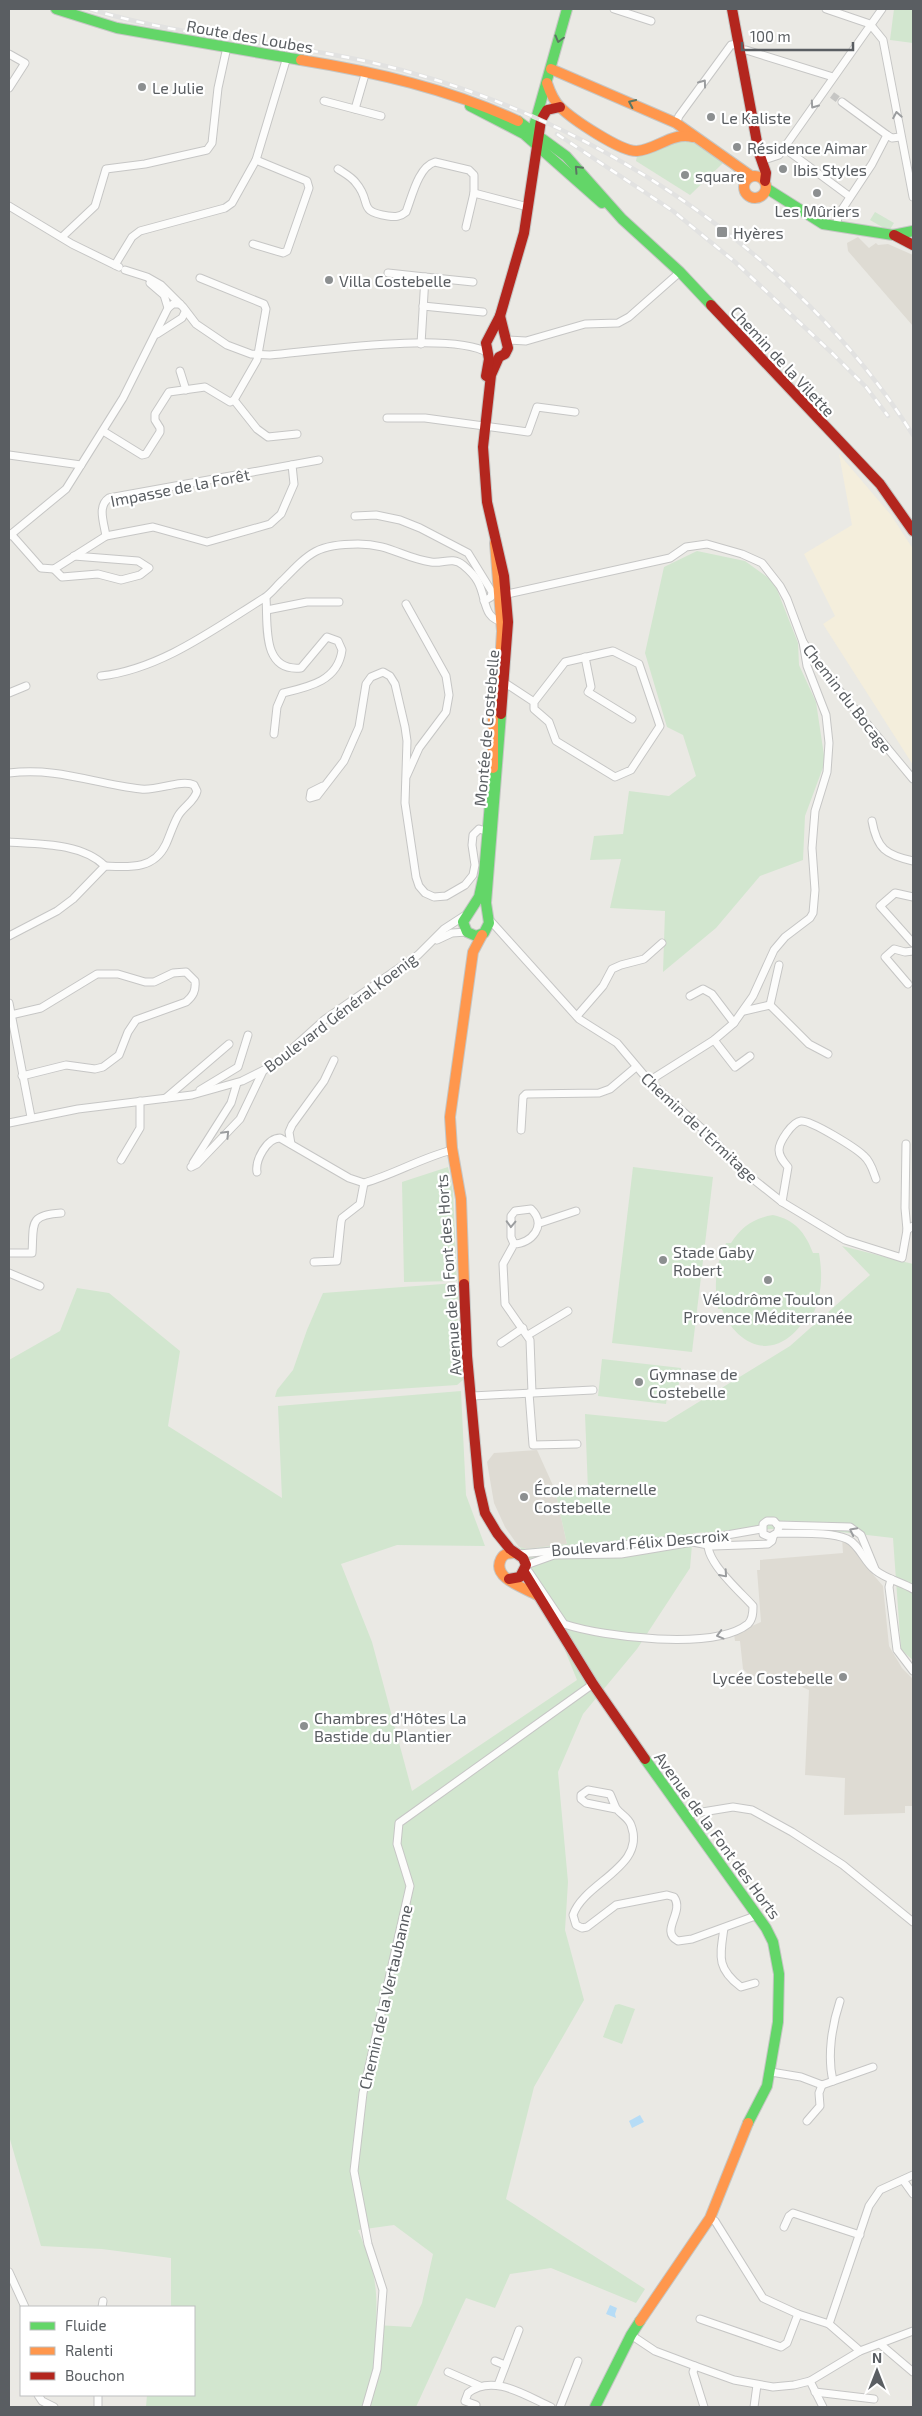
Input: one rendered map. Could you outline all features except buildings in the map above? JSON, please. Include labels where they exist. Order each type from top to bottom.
[{"type":"main road","name":"Route des Loubes","points":[[56,9],[117,28],[366,72],[488,107],[522,123],[535,137]]},
{"type":"main road","points":[[535,137],[537,113],[567,9]]},
{"type":"main road","points":[[732,9],[761,161],[766,173],[764,188],[753,198],[747,195],[744,189],[761,161]]},
{"type":"main road","points":[[551,69],[676,124],[764,188],[818,222],[910,238]]},
{"type":"main road","points":[[547,83],[552,96],[560,107],[627,151],[641,150],[669,137],[679,135],[695,138]]},
{"type":"main road","name":"Route des Loubes","points":[[440,92],[535,137]]},
{"type":"main road","points":[[535,137],[544,114],[551,108],[560,107]]},
{"type":"main road","points":[[522,123],[530,123],[537,113]]},
{"type":"main road","points":[[669,137],[676,124]]},
{"type":"main road","name":"Chemin de la Vilette","points":[[535,137],[550,156],[622,218],[680,272],[880,484],[913,531]]},
{"type":"main road","name":"Chemin de la Vilette","points":[[535,137],[576,166],[622,218]]},
{"type":"main road","name":"Montée de Costebelle","points":[[525,207],[534,157],[535,137]]},
{"type":"main road","name":"Montée de Costebelle","points":[[488,917],[505,622],[504,595],[487,502],[482,425],[489,338],[500,316],[524,233],[525,207],[535,137]]},
{"type":"main road","points":[[534,157],[541,155],[550,156]]},
{"type":"main road","name":"Montée de Costebelle","points":[[482,425],[491,375],[508,346],[500,316]]},
{"type":"main road","points":[[489,338],[499,335],[506,339]]},
{"type":"main road","points":[[488,353],[503,355]]},
{"type":"main road","name":"Montée de Costebelle","points":[[467,914],[479,897],[483,886],[494,751],[493,714],[502,681]]},
{"type":"main road","points":[[479,910],[488,917],[489,926],[484,933],[476,936],[467,932],[463,924],[467,914],[479,910]]},
{"type":"main road","name":"Avenue de la Font des Horts","points":[[467,932],[473,952]]},
{"type":"main road","name":"Avenue de la Font des Horts","points":[[484,933],[473,952],[451,1099],[450,1134],[461,1199],[465,1325],[481,1498],[490,1525],[517,1554]]},
{"type":"main road","name":"Avenue de la Font des Horts","points":[[496,1533],[502,1549],[502,1557]]},
{"type":"main road","points":[[509,1553],[517,1554],[525,1568],[518,1578],[509,1579],[502,1575],[499,1568],[502,1557],[509,1553]]},
{"type":"main road","name":"Avenue de la Font des Horts","points":[[525,1568],[538,1595],[593,1684],[684,1815],[758,1915],[774,1942],[779,1974],[778,2022],[771,2072],[762,2100],[744,2132],[710,2218],[630,2336],[596,2407]]},
{"type":"main road","name":"Avenue de la Font des Horts","points":[[509,1579],[538,1595]]},
{"type":"street","points":[[614,9],[651,21]]},
{"type":"street","points":[[826,9],[870,24],[879,34]]},
{"type":"street","points":[[761,161],[775,158],[784,148],[882,9]]},
{"type":"street","points":[[876,17],[913,197]]},
{"type":"street","points":[[862,36],[870,33],[879,34]]},
{"type":"street","points":[[676,124],[679,116],[731,45],[833,77]]},
{"type":"street","points":[[62,238],[95,206],[106,169],[145,164],[207,150],[212,143],[218,88],[227,47]]},
{"type":"street","points":[[9,54],[25,62],[9,88]]},
{"type":"street","points":[[115,265],[132,237],[140,232],[225,208],[232,203],[256,160],[287,57]]},
{"type":"street","points":[[355,109],[366,72]]},
{"type":"street","points":[[825,90],[832,95]]},
{"type":"street","points":[[324,100],[381,116]]},
{"type":"street","points":[[842,102],[887,135],[892,138],[900,137]]},
{"type":"street","points":[[836,226],[839,214],[849,196],[872,164],[887,135]]},
{"type":"street","points":[[784,148],[849,196]]},
{"type":"street","points":[[253,244],[282,253],[287,251],[309,188],[308,181],[256,160]]},
{"type":"street","points":[[338,169],[355,182],[362,192],[368,210],[372,213],[394,217],[406,212],[424,168],[435,162],[469,170],[474,175],[474,193],[466,226]]},
{"type":"street","points":[[474,193],[525,207]]},
{"type":"street","points":[[9,206],[62,238],[156,287],[164,295],[170,318],[196,324]]},
{"type":"street","points":[[125,270],[155,281],[167,290],[196,324],[228,345],[258,355],[390,344],[462,345],[479,348],[488,353]]},
{"type":"street","points":[[503,355],[526,341],[584,324],[618,323],[628,317],[680,272]]},
{"type":"street","points":[[388,273],[472,282]]},
{"type":"street","points":[[421,344],[425,277]]},
{"type":"street","points":[[103,431],[142,455],[146,454],[160,432],[160,428],[155,420],[155,414],[169,392],[205,387],[230,402],[234,400],[258,355],[266,309],[264,304],[200,278]]},
{"type":"street","points":[[180,304],[173,304],[168,311],[103,431],[66,489],[10,535],[41,568],[54,569],[106,536],[153,527],[207,542],[270,524],[281,514],[294,484],[292,465]]},
{"type":"street","points":[[423,306],[484,312]]},
{"type":"street","points":[[157,334],[178,320],[185,312]]},
{"type":"street","points":[[462,345],[489,338]]},
{"type":"street","points":[[506,339],[526,341]]},
{"type":"street","points":[[180,371],[186,390]]},
{"type":"street","points":[[234,400],[257,429],[268,437],[296,434]]},
{"type":"street","points":[[387,418],[424,418],[528,432],[537,407],[574,412]]},
{"type":"street","points":[[9,455],[81,465]]},
{"type":"street","name":"Impasse de la Forêt","points":[[106,536],[102,506],[110,498],[320,460]]},
{"type":"street","points":[[355,516],[376,515],[400,520],[420,528],[468,553],[492,592],[491,596],[484,601]]},
{"type":"street","points":[[101,676],[135,669],[191,644],[266,598],[299,564],[319,548],[342,544],[377,544],[426,561],[438,563],[454,560],[459,562],[479,583],[487,612],[495,620],[505,622]]},
{"type":"street","name":"Chemin du Bocage","points":[[504,595],[670,558],[686,547],[707,544],[742,554],[762,563],[787,599],[803,642],[824,672],[913,779]]},
{"type":"street","points":[[54,569],[62,577],[98,574],[121,580],[140,575],[149,568],[138,561],[74,556]]},
{"type":"street","points":[[266,598],[270,650],[274,658],[284,666],[291,669],[301,668],[327,638],[338,641],[342,650],[334,672],[328,678],[312,685],[282,693],[274,734]]},
{"type":"street","points":[[267,610],[307,602],[339,602]]},
{"type":"street","points":[[406,604],[446,676],[449,694],[446,712],[420,748],[406,777]]},
{"type":"street","points":[[649,1081],[714,1040],[734,1023],[744,1011],[774,950],[785,937],[810,918],[815,903],[812,848],[814,820],[827,772],[830,743],[826,715],[807,666],[803,642]]},
{"type":"street","points":[[613,651],[639,664],[660,726],[631,770],[615,777],[556,741],[549,722],[534,709],[534,702],[565,662],[613,651]]},
{"type":"street","points":[[585,657],[591,686],[588,692],[632,719]]},
{"type":"street","points":[[324,786],[344,760],[355,738],[366,684],[371,677],[383,672],[390,676],[395,684],[405,727],[407,741],[404,803],[416,878],[419,886],[428,895],[440,897],[451,895],[465,885],[473,874],[475,864],[472,845],[473,834],[479,829],[487,830],[491,838],[490,858]]},
{"type":"street","points":[[502,681],[534,702]]},
{"type":"street","points":[[9,693],[26,686]]},
{"type":"street","points":[[9,773],[40,771],[58,773],[141,789],[159,789],[183,783],[194,785],[196,794],[178,816],[158,857],[143,865],[132,867],[105,866],[97,859],[62,847],[9,842]]},
{"type":"street","points":[[872,821],[874,837],[886,852],[913,861]]},
{"type":"street","points":[[9,936],[58,911],[73,899],[105,866]]},
{"type":"street","points":[[913,897],[895,893],[880,906],[913,942]]},
{"type":"street","name":"Boulevard Général Koenig","points":[[434,941],[444,929],[467,914]]},
{"type":"street","name":"Chemin de l'Ermitage","points":[[488,917],[577,1016],[617,1044],[649,1081],[707,1134],[736,1165],[782,1202],[846,1240],[902,1258],[910,1228]]},
{"type":"street","name":"Boulevard Général Koenig","points":[[9,1122],[140,1101],[192,1096],[237,1083],[274,1065],[324,1020],[434,941],[452,933],[467,932]]},
{"type":"street","points":[[484,933],[501,933]]},
{"type":"street","points":[[577,1016],[603,986],[612,970],[621,965],[644,959],[662,943]]},
{"type":"street","points":[[908,984],[885,957],[894,949],[905,952],[913,950]]},
{"type":"street","points":[[770,1005],[779,965]]},
{"type":"street","points":[[11,1015],[41,1008],[97,974],[118,974],[146,982],[154,982],[173,973],[186,972],[195,981],[196,989],[192,997],[186,1002],[136,1020],[128,1032],[119,1055],[103,1067],[95,1069],[66,1065],[22,1076]]},
{"type":"street","points":[[690,996],[703,989],[712,994],[734,1023]]},
{"type":"street","points":[[9,1003],[31,1117]]},
{"type":"street","points":[[744,1011],[770,1005]]},
{"type":"street","points":[[770,1005],[809,1044],[828,1054]]},
{"type":"street","points":[[192,1096],[238,1067],[248,1035]]},
{"type":"street","points":[[714,1040],[735,1067],[750,1056]]},
{"type":"street","points":[[165,1098],[229,1044]]},
{"type":"street","points":[[291,1144],[289,1132],[292,1125],[324,1081],[334,1060]]},
{"type":"street","points":[[521,1130],[523,1097],[526,1094],[599,1092],[610,1089],[636,1067]]},
{"type":"street","points":[[237,1083],[231,1103],[191,1167],[197,1164],[240,1120],[263,1071]]},
{"type":"street","points":[[120,1160],[140,1128],[140,1101]]},
{"type":"street","points":[[782,1202],[788,1167],[780,1157],[778,1150],[785,1136],[795,1123],[800,1121],[816,1124],[864,1155],[870,1163],[876,1180]]},
{"type":"street","points":[[257,1172],[256,1166],[271,1140],[280,1138],[349,1178],[364,1183],[388,1176],[433,1155],[452,1150]]},
{"type":"street","points":[[906,1144],[910,1228]]},
{"type":"street","points":[[314,1262],[337,1261],[340,1222],[342,1218],[360,1204],[364,1183]]},
{"type":"street","points":[[514,1244],[526,1240],[537,1230],[540,1224],[538,1216],[531,1210],[515,1211],[511,1216],[510,1226],[514,1244],[503,1264],[505,1304],[528,1335],[533,1445],[577,1444]]},
{"type":"street","points":[[540,1224],[576,1210]]},
{"type":"street","points":[[9,1253],[32,1253],[36,1218],[43,1214],[61,1213]]},
{"type":"street","points":[[9,1273],[40,1286]]},
{"type":"street","points":[[528,1335],[568,1311]]},
{"type":"street","points":[[501,1343],[523,1328]]},
{"type":"street","points":[[472,1396],[593,1390]]},
{"type":"street","name":"Boulevard Félix Descroix","points":[[517,1554],[710,1537],[761,1529],[764,1522],[769,1520],[778,1525],[850,1527],[861,1535],[876,1571]]},
{"type":"street","points":[[761,1529],[765,1536],[775,1535],[778,1525]]},
{"type":"street","name":"Boulevard Félix Descroix","points":[[525,1568],[554,1555],[621,1554],[693,1542],[708,1545],[768,1544],[775,1535],[838,1536],[848,1539],[854,1544],[867,1563],[876,1571],[913,1589]]},
{"type":"street","points":[[525,1568],[564,1624],[619,1636],[706,1638],[727,1633],[748,1624],[753,1612],[753,1606],[720,1572],[708,1545],[710,1537]]},
{"type":"street","points":[[891,1579],[890,1587],[897,1650],[913,1671]]},
{"type":"street","name":"Chemin de la Vertaubanne","points":[[366,2407],[377,2369],[383,2290],[368,2244],[354,2171],[363,2093],[410,1886],[397,1844],[399,1822],[593,1684]]},
{"type":"street","points":[[616,1809],[586,1803],[581,1799],[581,1795],[588,1790],[610,1794],[616,1809],[630,1822],[634,1834],[627,1858],[576,1908],[573,1915],[576,1925],[582,1928],[587,1927],[616,1905],[670,1895],[676,1899],[678,1908],[670,1930],[674,1940],[686,1941],[758,1915]]},
{"type":"street","points":[[684,1815],[734,1806],[752,1810],[792,1832],[843,1865],[910,1915],[913,1922]]},
{"type":"street","points":[[724,1928],[722,1966],[728,1976],[741,1987],[755,1983]]},
{"type":"street","points":[[833,2081],[830,2068],[833,2022],[840,2001]]},
{"type":"street","points":[[771,2072],[801,2077],[822,2085],[873,2067]]},
{"type":"street","points":[[806,2120],[820,2106],[819,2093],[822,2085]]},
{"type":"street","points":[[829,2324],[874,2198],[880,2190],[913,2175]]},
{"type":"street","points":[[903,2180],[913,2194]]},
{"type":"street","points":[[784,2227],[789,2216],[793,2213],[860,2235]]},
{"type":"street","points":[[710,2218],[715,2221],[763,2298],[798,2314],[829,2324],[860,2351]]},
{"type":"street","points":[[9,2272],[25,2306]]},
{"type":"street","points":[[700,2319],[781,2347],[787,2343],[798,2314]]},
{"type":"street","points":[[498,2384],[520,2330]]},
{"type":"street","points":[[630,2336],[655,2351],[695,2366],[757,2385],[794,2385],[810,2381],[860,2351],[913,2331]]},
{"type":"street","points":[[880,2344],[913,2372]]},
{"type":"street","points":[[495,2361],[505,2365]]},
{"type":"street","points":[[560,2407],[578,2361]]},
{"type":"street","points":[[695,2366],[693,2372],[704,2407]]},
{"type":"street","points":[[448,2372],[480,2386]]},
{"type":"street","points":[[810,2381],[823,2407]]},
{"type":"street","points":[[476,2405],[465,2401],[469,2391],[480,2386],[498,2384],[551,2407]]},
{"type":"street","points":[[754,2407],[757,2385]]},
{"type":"street","points":[[815,2392],[874,2399]]},
{"type":"street","points":[[39,2396],[42,2401],[54,2407]]},
{"type":"shaded area","points":[[858,237],[869,248],[876,243],[878,245],[888,244],[913,255],[913,326],[848,251],[847,243]]},
{"type":"shaded area","points":[[839,454],[891,515],[913,549],[913,765],[823,624],[835,616],[804,554],[852,525]]},
{"type":"shaded area","name":"École maternelle Costebelle","points":[[537,1450],[555,1490],[567,1544],[527,1549],[519,1547],[505,1527],[494,1503],[487,1462],[494,1453]]},
{"type":"shaded area","name":"Lycée Costebelle","points":[[842,1538],[853,1544],[864,1564],[883,1586],[889,1646],[902,1668],[913,1679],[913,1806],[905,1806],[905,1813],[844,1815],[845,1778],[805,1775],[809,1690],[793,1683],[792,1678],[750,1676],[743,1669],[740,1641],[735,1641],[734,1634],[761,1622],[757,1570],[760,1570],[760,1560],[843,1553]]},
{"type":"green space","points":[[894,9],[913,9],[913,43],[890,40]]},
{"type":"green space","name":"square","points":[[687,138],[701,145],[723,163],[690,195],[636,161],[637,156]]},
{"type":"green space","points":[[875,212],[894,223],[889,231],[870,220]]},
{"type":"green space","points":[[697,551],[745,561],[774,582],[798,643],[799,665],[816,702],[825,762],[805,816],[803,860],[760,876],[716,928],[663,972],[665,911],[610,908],[621,859],[590,860],[594,836],[623,834],[629,791],[669,796],[696,776],[683,735],[667,727],[645,653],[664,567]]},
{"type":"green space","points":[[448,1167],[453,1191],[457,1281],[404,1282],[402,1182]]},
{"type":"green space","name":"Stade Gaby Robert","points":[[633,1167],[713,1177],[692,1352],[612,1343]]},
{"type":"green space","name":"Vélodrôme Toulon Provence Méditerranée","points":[[773,1215],[787,1220],[798,1228],[803,1233],[813,1253],[819,1253],[820,1287],[817,1304],[810,1320],[806,1319],[787,1339],[773,1345],[764,1346],[746,1340],[738,1334],[722,1309],[718,1309],[716,1275],[726,1243],[731,1243],[739,1232],[749,1224],[760,1218]]},
{"type":"green space","points":[[842,1246],[913,1264],[913,1660],[901,1650],[893,1538],[841,1532],[771,1529],[693,1533],[690,1568],[637,1649],[583,1714],[558,1772],[568,1882],[565,1930],[584,2000],[534,2087],[506,2199],[645,2289],[636,2303],[551,2268],[510,2274],[495,2308],[466,2298],[416,2407],[146,2407],[147,2396],[195,2396],[195,2306],[171,2306],[171,2258],[102,2249],[41,2246],[9,2136],[9,1360],[60,1331],[77,1288],[109,1293],[180,1351],[168,1426],[282,1498],[278,1406],[461,1391],[466,1495],[485,1546],[397,1545],[341,1564],[372,1642],[412,1791],[577,1680],[530,1564],[520,1547],[527,1549],[567,1544],[555,1490],[588,1490],[585,1414],[666,1422],[790,1346],[870,1275]],"holes":[[[394,2225],[433,2254],[422,2303],[411,2327],[376,2325],[374,2276],[358,2230]]]},
{"type":"green space","points":[[456,1283],[458,1287],[458,1326],[463,1380],[457,1385],[275,1397],[277,1390],[293,1370],[323,1293]]},
{"type":"green space","name":"Gymnase de Costebelle","points":[[602,1359],[681,1368],[677,1398],[667,1397],[666,1404],[598,1396]]},
{"type":"green space","points":[[619,2004],[635,2009],[622,2044],[603,2037],[615,2005]]},
{"type":"water","points":[[640,2115],[644,2122],[632,2128],[629,2121]]},
{"type":"water","points":[[610,2305],[617,2308],[616,2318],[606,2314]]},
{"type":"tunnel","points":[[832,95],[842,102]]},
{"type":"railway","points":[[90,9],[194,33],[369,62],[449,84],[528,114],[604,152],[677,196],[745,247],[808,305],[865,367],[913,435]]},
{"type":"railway","points":[[557,134],[673,211],[735,262],[866,387],[888,416]]},
{"type":"traffic: fast","points":[[56,9],[117,28],[301,60]]},
{"type":"traffic: fast","points":[[534,126],[567,9]]},
{"type":"traffic: fast","points":[[470,106],[524,134],[602,203]]},
{"type":"traffic: fast","points":[[518,121],[566,156],[622,219],[680,272],[711,305]]},
{"type":"traffic: fast","points":[[766,188],[823,224],[893,235],[913,231]]},
{"type":"traffic: fast","points":[[493,768],[484,874],[479,897],[463,922],[467,932],[476,936],[484,933],[489,923],[486,903],[501,714]]},
{"type":"traffic: fast","points":[[645,1759],[766,1928],[773,1942],[779,1974],[778,2022],[767,2086],[748,2123]]},
{"type":"traffic: fast","points":[[595,2407],[640,2321]]},
{"type":"traffic: slow","points":[[301,60],[411,83],[465,100],[518,121]]},
{"type":"traffic: slow","points":[[551,69],[676,123],[751,176]]},
{"type":"traffic: slow","points":[[547,83],[555,102],[566,112],[597,134],[630,150],[645,150],[678,137],[693,137]]},
{"type":"traffic: slow","points":[[755,176],[763,179],[766,187],[763,195],[755,198],[747,195],[744,187],[747,179],[755,176]]},
{"type":"traffic: slow","points":[[493,768],[493,714],[499,680],[502,631],[495,543]]},
{"type":"traffic: slow","points":[[464,1284],[461,1199],[452,1148],[450,1117],[473,952],[482,935]]},
{"type":"traffic: slow","points":[[515,1553],[502,1557],[499,1566],[501,1572],[511,1582],[537,1595]]},
{"type":"traffic: slow","points":[[640,2321],[710,2218],[748,2123]]},
{"type":"traffic: jam","points":[[732,9],[759,153],[766,173],[765,181]]},
{"type":"traffic: jam","points":[[486,376],[489,359],[486,343],[500,316],[524,233],[541,120],[547,110],[560,107]]},
{"type":"traffic: jam","points":[[894,235],[913,245]]},
{"type":"traffic: jam","points":[[711,305],[880,484],[913,531]]},
{"type":"traffic: jam","points":[[500,316],[508,348],[505,354],[499,357],[491,375],[483,447],[487,502],[504,576],[508,622],[501,714]]},
{"type":"traffic: jam","points":[[464,1284],[467,1356],[479,1487],[485,1513],[497,1533],[510,1549],[523,1558],[526,1565],[520,1577],[509,1579]]},
{"type":"traffic: jam","points":[[524,1572],[593,1684],[645,1759]]},
{"type":"place","name":"Le Julie","points":[[142,87]]},
{"type":"place","name":"Le Kaliste","points":[[711,117]]},
{"type":"place","name":"Résidence Aimar","points":[[737,147]]},
{"type":"place","name":"Ibis Styles","points":[[783,169]]},
{"type":"place","name":"square","points":[[685,175]]},
{"type":"place","name":"Les Mûriers","points":[[817,193]]},
{"type":"place","name":"Hyères","points":[[722,232]]},
{"type":"place","name":"Villa Costebelle","points":[[329,280]]},
{"type":"place","name":"Stade Gaby Robert","points":[[663,1260]]},
{"type":"place","name":"Vélodrôme Toulon Provence Méditerranée","points":[[768,1280]]},
{"type":"place","name":"Gymnase de Costebelle","points":[[639,1382]]},
{"type":"place","name":"École maternelle Costebelle","points":[[524,1497]]},
{"type":"place","name":"Lycée Costebelle","points":[[843,1677]]},
{"type":"place","name":"Chambres d'Hôtes La Bastide du Plantier","points":[[304,1726]]}]
